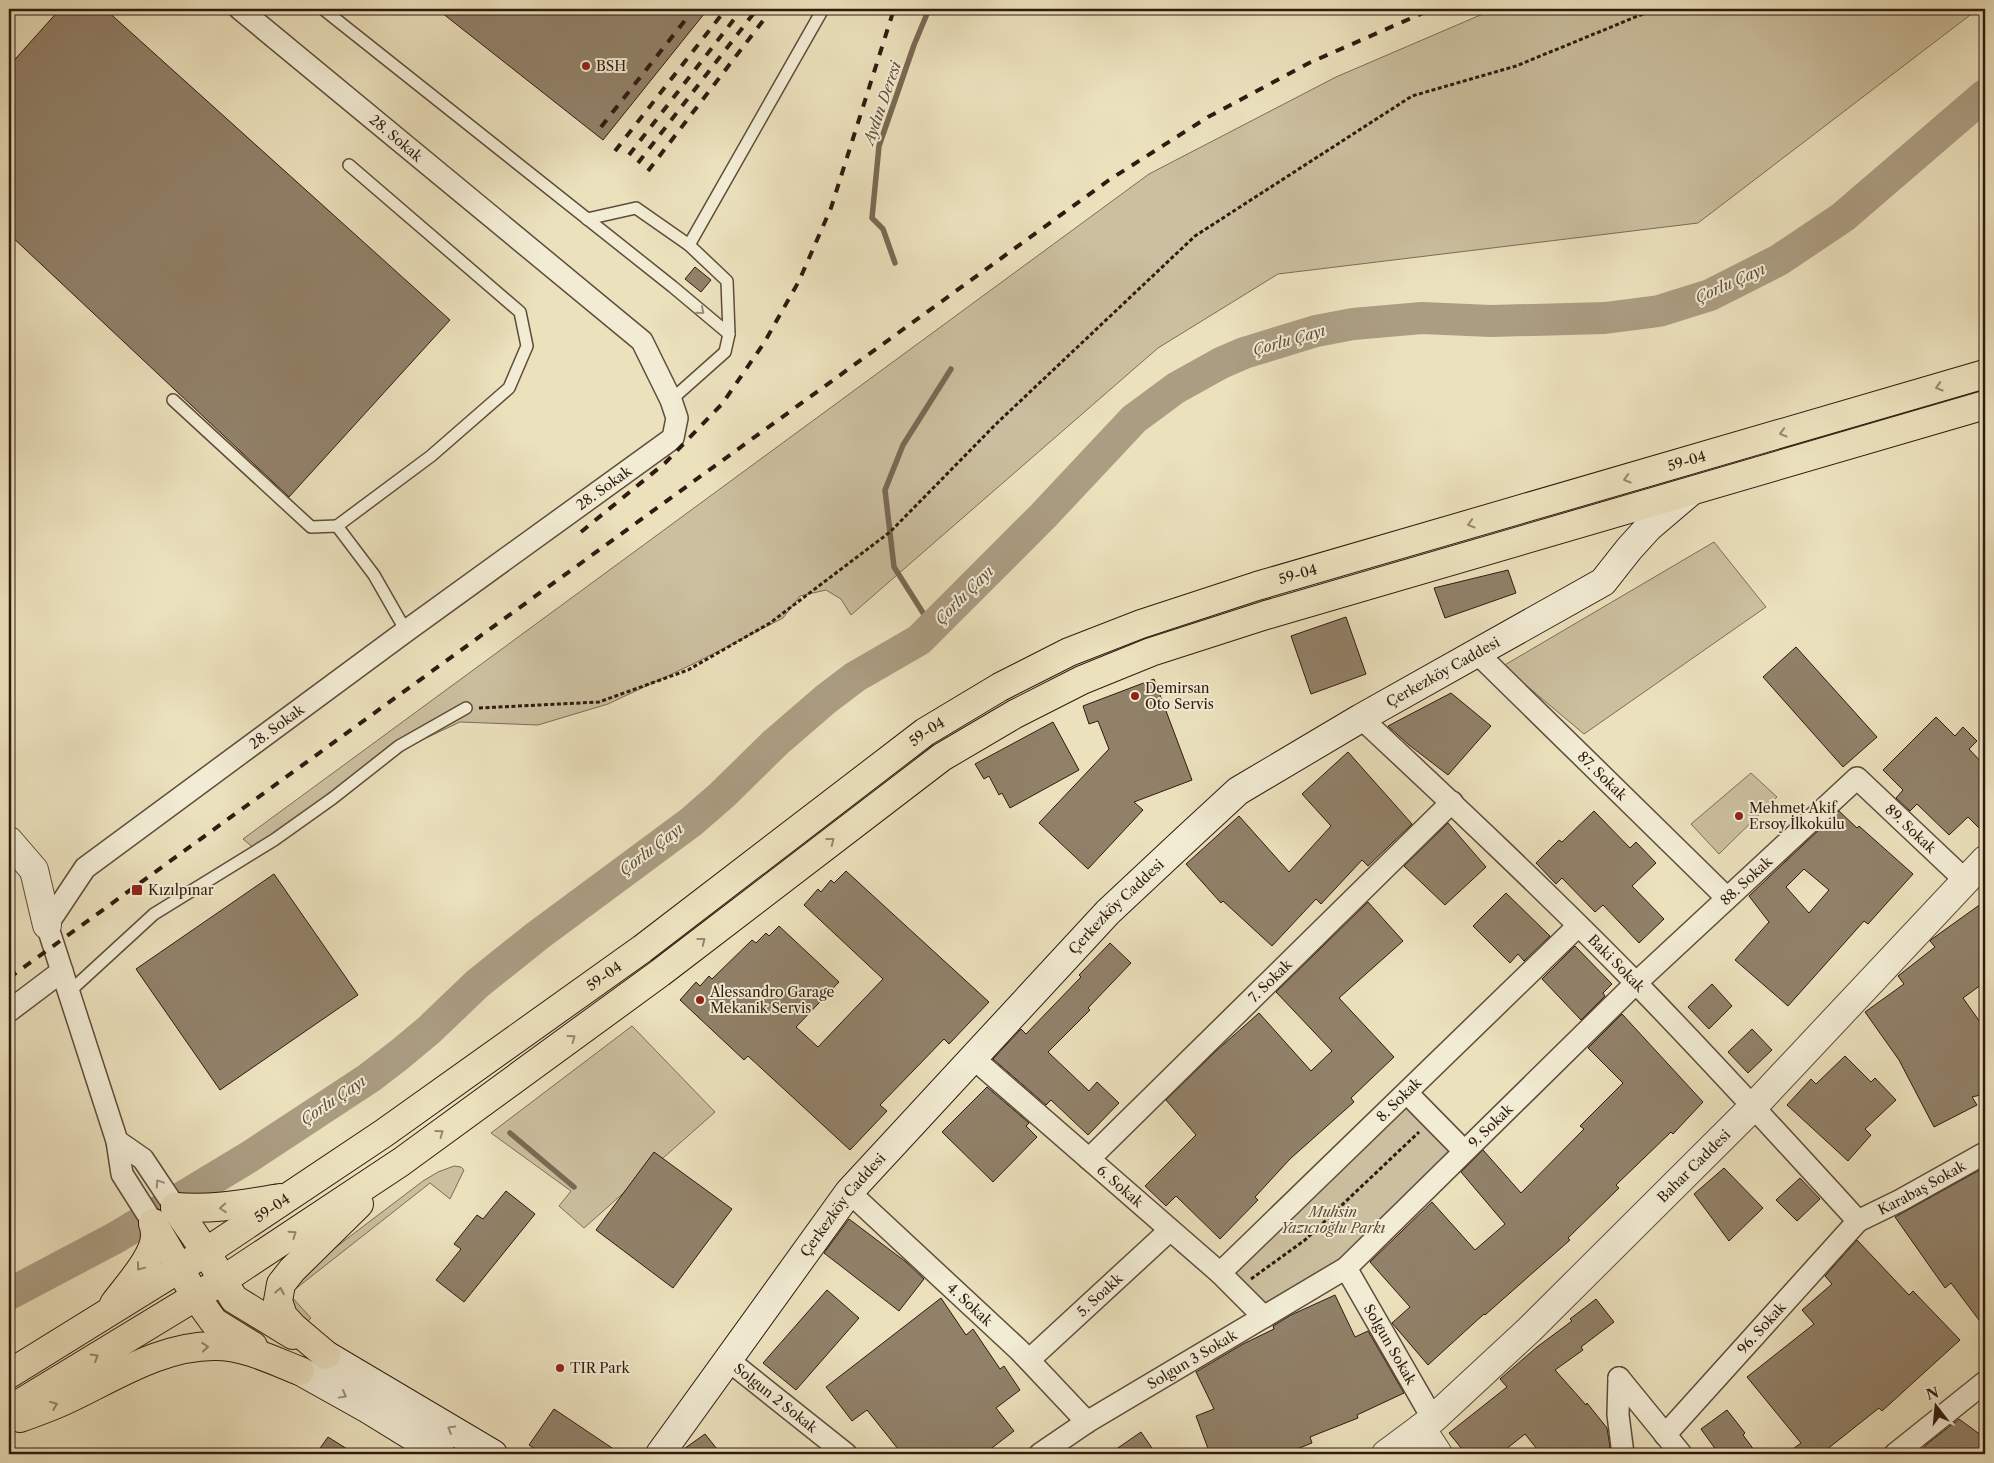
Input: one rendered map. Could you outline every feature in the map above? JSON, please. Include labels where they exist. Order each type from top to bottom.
[{"type":"main road","name":"59-04","points":[[9,1374],[206,1252],[384,1133],[642,949],[925,732],[1000,688],[1069,652],[1141,624],[1258,586],[1985,374]]},
{"type":"main road","name":"59-04","points":[[9,1410],[223,1280],[401,1162],[660,973],[942,757],[1015,714],[1082,680],[1151,652],[1266,615],[1985,405]]},
{"type":"main road","name":"Çerkezköy Caddesi","points":[[660,1454],[849,1192],[1108,912],[1238,791],[1360,718],[1478,654],[1603,582],[1628,549],[1649,527],[1689,493]]},
{"type":"main road","points":[[9,841],[34,870],[47,925]]},
{"type":"main road","name":"Bahar Caddesi","points":[[1386,1454],[1427,1424],[1529,1330],[1753,1107],[1979,867]]},
{"type":"main road","points":[[326,1355],[283,1316],[278,1301],[281,1284],[292,1270],[401,1162]]},
{"type":"main road","points":[[175,1207],[198,1209],[232,1207],[289,1197]]},
{"type":"main road","points":[[175,1207],[206,1252],[234,1299],[493,1454]]},
{"type":"main road","points":[[153,1223],[179,1269],[214,1322],[238,1338],[368,1409],[441,1454]]},
{"type":"main road","points":[[108,1314],[146,1259],[152,1247],[155,1234],[153,1223]]},
{"type":"main road","points":[[9,1422],[58,1404],[163,1354],[189,1348],[217,1346],[244,1350],[300,1371]]},
{"type":"main road","points":[[1427,1424],[1438,1454]]},
{"type":"street","name":"28. Sokak","points":[[47,925],[85,868],[406,630],[674,438],[677,418],[671,400],[642,341],[240,9]]},
{"type":"street","name":"87. Sokak","points":[[1478,654],[1727,898]]},
{"type":"street","name":"Baki Sokak","points":[[1360,718],[1452,802],[1636,983],[1858,1221]]},
{"type":"street","name":"88. Sokak","points":[[1636,983],[1857,778]]},
{"type":"street","name":"89. Sokak","points":[[1857,778],[1979,867]]},
{"type":"street","name":"7. Sokak","points":[[1089,1159],[1452,802]]},
{"type":"street","points":[[47,925],[116,1141],[122,1174],[153,1223]]},
{"type":"street","name":"8. Sokak","points":[[1220,1273],[1578,926]]},
{"type":"street","points":[[9,1011],[62,971]]},
{"type":"street","name":"9. Sokak","points":[[1346,1268],[1636,983]]},
{"type":"street","name":"6. Sokak","points":[[973,1058],[1220,1273],[1264,1317]]},
{"type":"street","points":[[1406,1093],[1464,1151]]},
{"type":"street","points":[[116,1141],[143,1159],[175,1207]]},
{"type":"street","name":"Karabaş Sokak","points":[[1858,1221],[1901,1200],[1985,1152]]},
{"type":"street","name":"4. Sokak","points":[[849,1192],[1029,1360],[1087,1422]]},
{"type":"street","name":"96. Sokak","points":[[1665,1434],[1858,1221]]},
{"type":"street","name":"5. Soakk","points":[[1029,1360],[1170,1230]]},
{"type":"street","name":"Solgun Sokak","points":[[1346,1268],[1427,1424]]},
{"type":"street","name":"Solgun 3 Sokak","points":[[1040,1454],[1087,1422],[1346,1268]]},
{"type":"street","name":"Solgun 2 Sokak","points":[[728,1360],[846,1454]]},
{"type":"street","points":[[1623,1454],[1618,1415],[1619,1378],[1681,1454]]},
{"type":"street","points":[[1895,1454],[1985,1382]]},
{"type":"lane","points":[[323,9],[673,287],[729,334]]},
{"type":"lane","points":[[689,246],[823,9]]},
{"type":"lane","points":[[173,400],[311,527],[337,526],[431,456],[509,388],[527,346],[520,312],[349,165]]},
{"type":"lane","points":[[587,219],[636,208],[689,246],[727,281],[729,334],[725,352],[671,400]]},
{"type":"lane","points":[[337,526],[374,575],[406,630]]},
{"type":"lane","points":[[69,992],[154,914],[274,840],[333,798],[399,746],[466,708]]},
{"type":"path","points":[[466,708],[599,702],[688,670],[770,623],[890,532],[996,424],[1195,236],[1412,96],[1516,66],[1655,9]]},
{"type":"path","points":[[1236,1289],[1305,1240],[1433,1119]]},
{"type":"green space","points":[[1500,9],[1978,9],[1698,223],[1278,274],[1158,348],[851,615],[841,599],[826,590],[800,596],[783,618],[693,664],[608,704],[538,725],[460,722],[405,748],[261,854],[243,839],[1149,174],[1336,77],[1478,16]]},
{"type":"green space","points":[[1714,542],[1766,607],[1584,734],[1503,666]]},
{"type":"green space","points":[[1751,773],[1777,797],[1719,854],[1691,824]]},
{"type":"green space","points":[[632,1026],[715,1112],[584,1228],[559,1206],[571,1191],[491,1133]]},
{"type":"green space","name":"Muhsin Yazıcıoğlu Parkı","points":[[1406,1099],[1456,1150],[1341,1264],[1264,1311],[1226,1272]]},
{"type":"green space","points":[[454,1166],[461,1167],[464,1170],[450,1199],[430,1183],[289,1294],[311,1318],[300,1329],[282,1288],[423,1181],[438,1172]]},
{"type":"building","points":[[60,9],[105,9],[450,320],[289,497],[9,234],[9,66]]},
{"type":"building","name":"BSH","points":[[437,9],[708,9],[603,140]]},
{"type":"building","points":[[695,267],[711,280],[701,292],[685,279]]},
{"type":"building","points":[[1508,570],[1516,593],[1445,618],[1434,588]]},
{"type":"building","points":[[1346,617],[1366,674],[1311,694],[1291,636]]},
{"type":"building","points":[[1796,647],[1877,737],[1843,767],[1763,677]]},
{"type":"building","points":[[1154,679],[1192,780],[1134,802],[1143,810],[1088,869],[1039,823],[1109,749],[1098,721],[1089,724],[1083,706]]},
{"type":"building","points":[[1451,693],[1491,726],[1448,775],[1388,726]]},
{"type":"building","points":[[1936,717],[1955,736],[1963,727],[1977,741],[1969,749],[1985,766],[1985,834],[1968,817],[1949,835],[1917,804],[1910,811],[1896,798],[1903,790],[1883,770]]},
{"type":"building","points":[[1053,722],[1079,770],[1010,808],[1002,793],[999,795],[989,776],[984,779],[975,764]]},
{"type":"building","points":[[1348,752],[1412,824],[1368,866],[1362,860],[1321,904],[1316,899],[1272,946],[1223,901],[1221,903],[1186,864],[1239,816],[1289,872],[1331,826],[1302,794]]},
{"type":"building","points":[[1594,811],[1630,848],[1636,842],[1656,863],[1632,886],[1664,919],[1639,943],[1603,905],[1595,912],[1562,878],[1556,884],[1536,863],[1559,840],[1562,842]]},
{"type":"building","points":[[1839,811],[1857,828],[1859,826],[1913,874],[1868,924],[1864,921],[1788,1006],[1735,960],[1769,922],[1749,896]],"holes":[[[1804,869],[1829,890],[1809,913],[1786,887]]]},
{"type":"building","points":[[1448,823],[1486,867],[1445,905],[1404,866]]},
{"type":"building","points":[[846,871],[989,1002],[949,1044],[944,1039],[880,1105],[887,1111],[850,1150],[748,1056],[744,1060],[680,1000],[696,982],[700,986],[709,976],[712,979],[752,940],[756,943],[766,933],[769,936],[779,926],[839,982],[796,1027],[818,1047],[883,979],[804,905],[818,889],[821,892],[831,880],[834,883]]},
{"type":"building","points":[[274,874],[358,995],[220,1090],[136,969]]},
{"type":"building","points":[[1506,893],[1550,936],[1524,961],[1518,954],[1510,963],[1473,926]]},
{"type":"building","points":[[1985,901],[1985,982],[1963,998],[1980,1022],[1985,1021],[1985,1094],[1972,1097],[1977,1105],[1934,1127],[1899,1060],[1865,1012],[1904,984],[1898,976],[1935,947],[1930,941],[1932,939]]},
{"type":"building","points":[[1368,902],[1403,941],[1339,998],[1394,1057],[1351,1098],[1354,1102],[1290,1159],[1255,1197],[1258,1200],[1220,1239],[1176,1196],[1166,1206],[1145,1186],[1196,1135],[1166,1100],[1216,1051],[1259,1013],[1311,1071],[1332,1051],[1276,992]]},
{"type":"building","points":[[1110,943],[1131,963],[1088,1008],[1090,1010],[1048,1052],[1089,1091],[1097,1082],[1119,1103],[1088,1135],[1051,1100],[1046,1105],[993,1059],[1021,1029],[1026,1034],[1081,977],[1079,975]]},
{"type":"building","points":[[1575,946],[1612,984],[1603,993],[1605,996],[1581,1020],[1542,979]]},
{"type":"building","points":[[1712,984],[1732,1006],[1709,1029],[1688,1007]]},
{"type":"building","points":[[1622,1014],[1703,1102],[1673,1134],[1671,1132],[1616,1185],[1619,1188],[1568,1238],[1570,1240],[1428,1365],[1392,1323],[1410,1307],[1370,1262],[1432,1202],[1475,1250],[1505,1224],[1461,1172],[1483,1150],[1521,1193],[1584,1129],[1580,1126],[1623,1083],[1588,1048]]},
{"type":"building","points":[[1752,1029],[1772,1050],[1748,1073],[1728,1052]]},
{"type":"building","points":[[1845,1056],[1871,1082],[1875,1078],[1896,1100],[1865,1129],[1871,1135],[1848,1161],[1787,1105],[1811,1079],[1816,1084]]},
{"type":"building","points":[[987,1087],[1029,1123],[1026,1126],[1037,1137],[993,1182],[942,1132]]},
{"type":"building","points":[[654,1152],[732,1209],[673,1288],[596,1230]]},
{"type":"building","points":[[1985,1167],[1985,1328],[1951,1283],[1945,1288],[1895,1217]]},
{"type":"building","points":[[1724,1168],[1763,1208],[1729,1241],[1694,1194]]},
{"type":"building","points":[[1800,1178],[1820,1199],[1797,1221],[1776,1200]]},
{"type":"building","points":[[506,1191],[535,1214],[464,1302],[436,1280],[461,1249],[454,1244],[477,1215],[483,1219]]},
{"type":"building","points":[[849,1219],[906,1262],[924,1279],[899,1311],[824,1253]]},
{"type":"building","points":[[1857,1240],[1909,1295],[1913,1291],[1960,1340],[1882,1411],[1879,1408],[1821,1454],[1786,1454],[1801,1443],[1747,1377],[1814,1324],[1802,1310],[1832,1284],[1825,1276]]},
{"type":"building","points":[[827,1290],[859,1318],[796,1390],[763,1363]]},
{"type":"building","points":[[1335,1295],[1355,1337],[1368,1331],[1404,1393],[1357,1415],[1358,1418],[1310,1437],[1312,1443],[1284,1454],[1210,1454],[1196,1416],[1214,1409],[1196,1372],[1243,1344],[1274,1329],[1273,1326],[1291,1315]]},
{"type":"building","points":[[941,1298],[966,1335],[973,1329],[1000,1369],[1004,1366],[1020,1390],[996,1408],[1014,1431],[984,1454],[902,1454],[867,1410],[852,1421],[826,1387]]},
{"type":"building","points":[[1596,1299],[1614,1322],[1581,1347],[1583,1350],[1555,1370],[1586,1405],[1587,1403],[1607,1428],[1610,1447],[1601,1454],[1541,1454],[1525,1434],[1500,1454],[1466,1454],[1449,1433],[1507,1387],[1500,1379],[1537,1347],[1572,1321],[1570,1319]]},
{"type":"building","points":[[554,1409],[621,1454],[543,1454],[529,1445]]},
{"type":"building","points":[[1727,1410],[1745,1433],[1743,1435],[1757,1454],[1719,1454],[1701,1429]]},
{"type":"building","points":[[1959,1419],[1985,1438],[1985,1448],[1980,1454],[1918,1454],[1927,1444]]},
{"type":"building","points":[[1141,1432],[1156,1454],[1109,1454]]},
{"type":"building","points":[[705,1434],[721,1454],[679,1454],[681,1451]]},
{"type":"building","points":[[328,1437],[355,1454],[316,1454]]},
{"type":"waterway","name":"Aydın Deresi","points":[[895,263],[883,229],[872,218],[879,146],[914,45],[929,9]]},
{"type":"waterway","name":"Çorlu Çayı","points":[[9,1294],[115,1238],[249,1157],[369,1078],[399,1055],[429,1030],[477,984],[537,936],[691,822],[722,795],[775,743],[826,699],[855,677],[919,640],[1043,516],[1134,419],[1176,388],[1221,363],[1244,353],[1316,331],[1353,324],[1422,318],[1491,321],[1605,318],[1659,311],[1710,295],[1779,260],[1843,217],[1985,95]]},
{"type":"waterway","points":[[932,627],[894,567],[885,490],[903,445],[951,369]]},
{"type":"waterway","points":[[510,1133],[574,1187]]},
{"type":"railway","points":[[601,127],[694,9]]},
{"type":"railway","points":[[615,151],[726,9]]},
{"type":"railway","points":[[629,155],[742,9]]},
{"type":"railway","points":[[638,163],[757,9]]},
{"type":"railway","points":[[648,171],[772,9]]},
{"type":"railway","points":[[581,532],[665,463],[722,404],[764,343],[799,281],[831,208],[894,9]]},
{"type":"railway","points":[[9,978],[1109,180],[1208,117],[1309,63],[1432,9]]},
{"type":"place","name":"BSH","points":[[586,66]]},
{"type":"place","name":"Demirsan Oto Servis","points":[[1135,696]]},
{"type":"place","name":"Mehmet Akif Ersoy İlkokulu","points":[[1739,816]]},
{"type":"place","name":"Kızılpınar","points":[[137,890]]},
{"type":"place","name":"Alessandro Garage Mekanik Servis","points":[[700,1000]]},
{"type":"place","name":"TIR Park","points":[[560,1368]]}]
